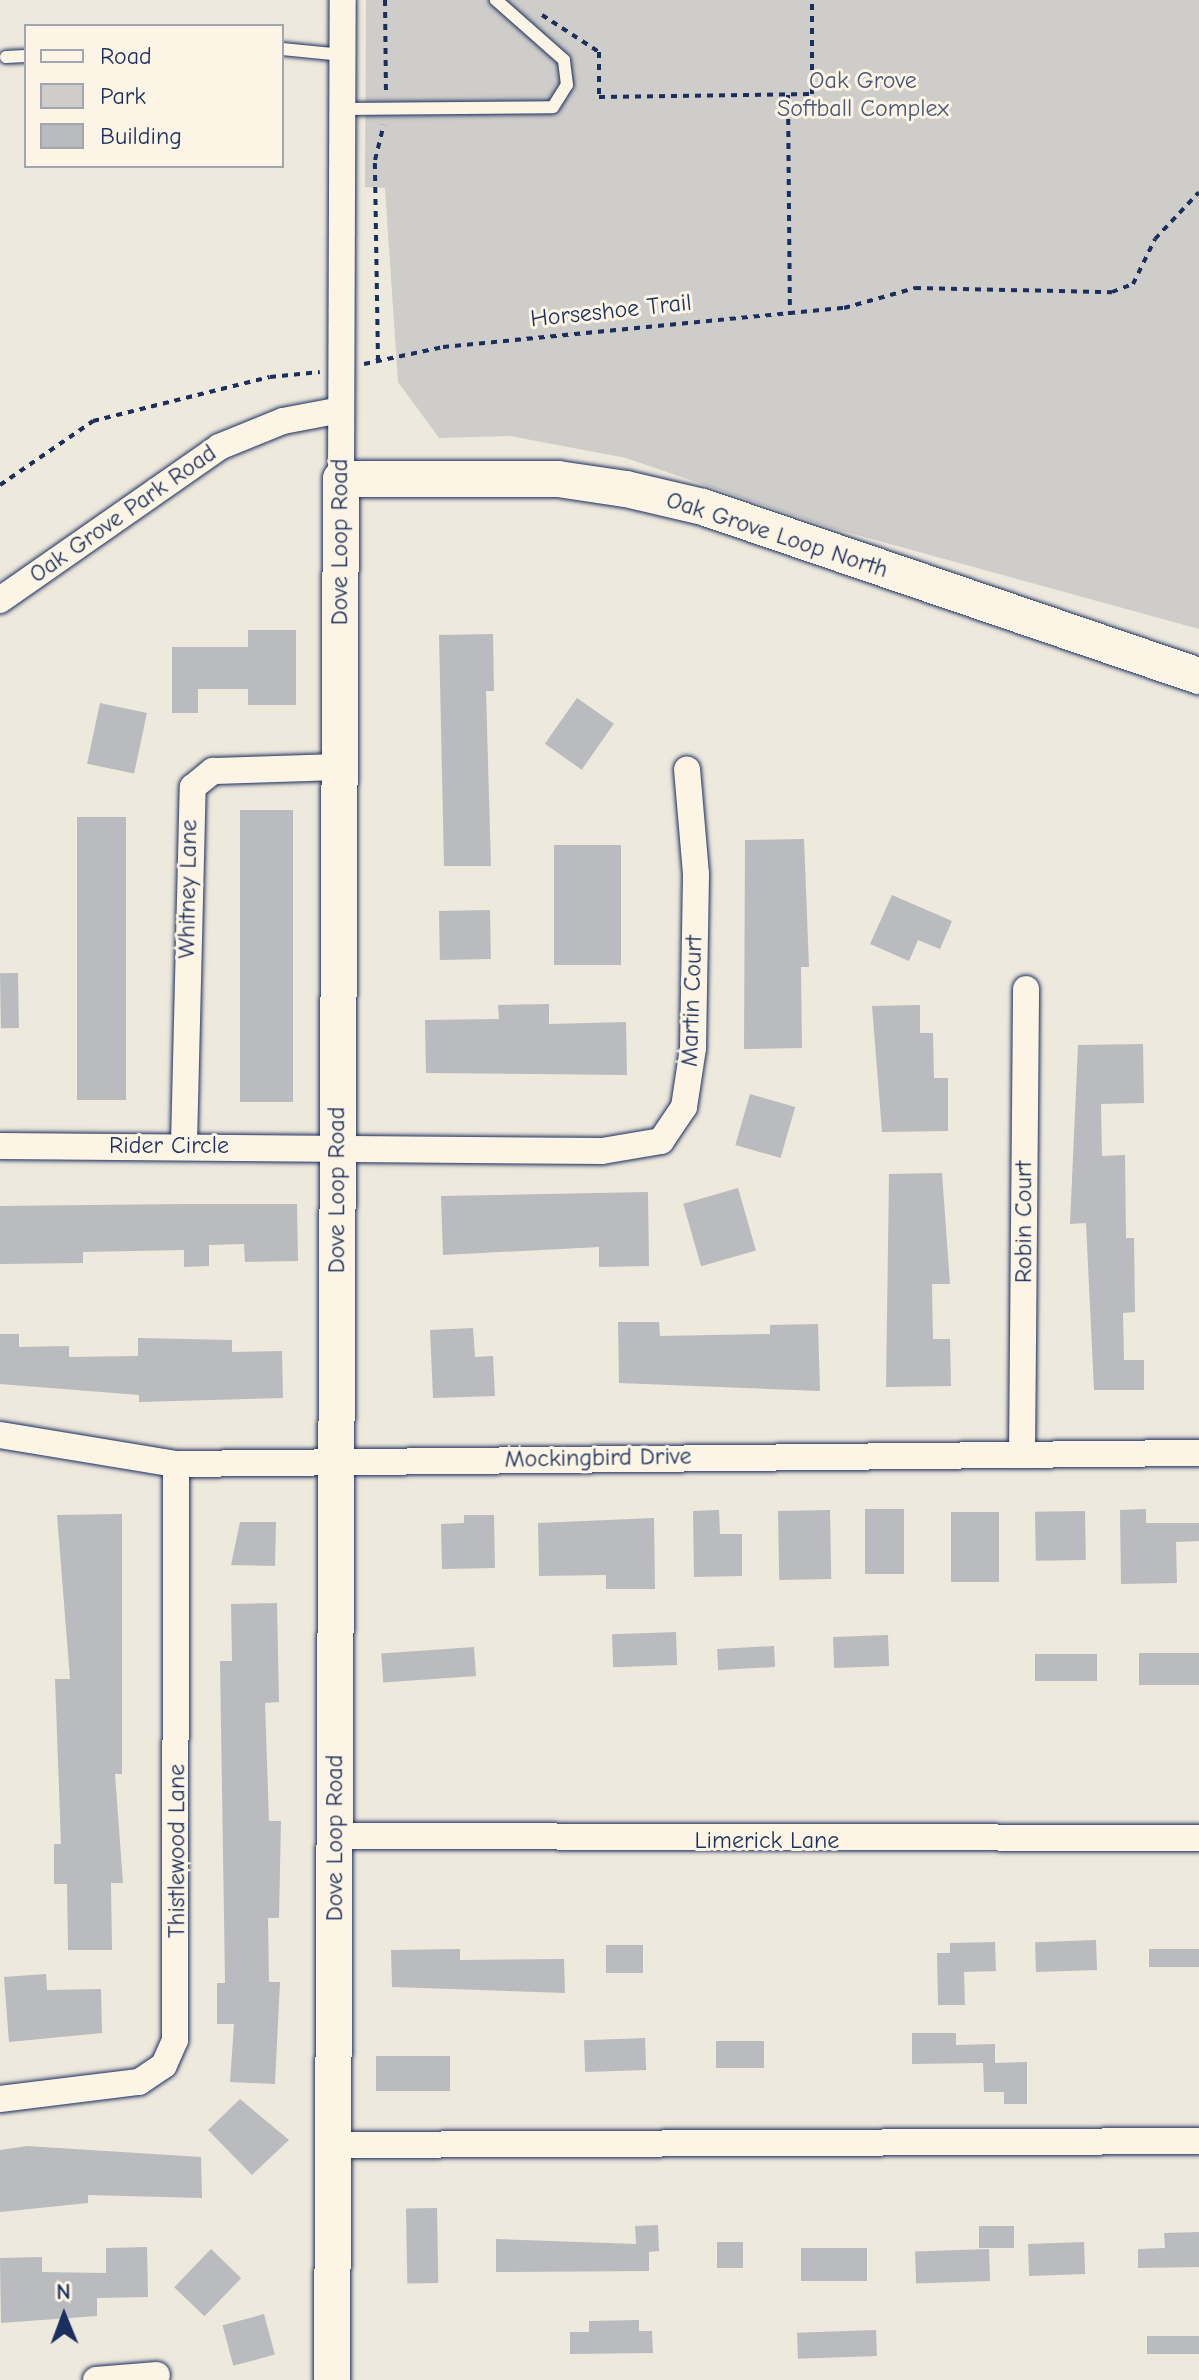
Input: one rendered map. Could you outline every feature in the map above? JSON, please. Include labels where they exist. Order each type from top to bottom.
[{"type":"street","name":"Dove Loop Road","points":[[332,2380],[343,0]]},
{"type":"street","name":"Oak Grove Park Road","points":[[0,600],[219,447],[283,421],[341,410]]},
{"type":"street","name":"Oak Grove Loop North","points":[[341,479],[544,478],[626,489],[703,507],[1199,676]]},
{"type":"street","name":"Whitney Lane","points":[[184,1144],[193,787],[213,771],[340,767]]},
{"type":"street","name":"Martin Court","points":[[338,1149],[602,1151],[639,1148],[674,1128],[693,1048],[696,874],[687,769]]},
{"type":"street","name":"Robin Court","points":[[1022,1455],[1026,989]]},
{"type":"street","name":"Rider Circle","points":[[0,1146],[184,1144],[338,1149]]},
{"type":"street","name":"Mockingbird Drive","points":[[0,1435],[176,1464],[1199,1453]]},
{"type":"street","name":"Thistlewood Lane","points":[[0,2099],[139,2082],[164,2065],[175,2040],[176,1464]]},
{"type":"street","name":"Limerick Lane","points":[[335,1836],[1199,1838]]},
{"type":"street","points":[[333,2145],[1199,2141]]},
{"type":"street","points":[[96,2380],[157,2375]]},
{"type":"lane","points":[[342,109],[553,107],[567,85],[564,60],[496,0]]},
{"type":"lane","points":[[284,49],[343,55]]},
{"type":"lane","points":[[6,57],[24,56]]},
{"type":"path","points":[[378,361],[375,160],[386,109],[385,0]]},
{"type":"path","points":[[536,11],[599,52],[599,97],[788,95],[812,94],[812,0]]},
{"type":"path","points":[[788,95],[790,315]]},
{"type":"path","name":"Horseshoe Trail","points":[[0,485],[93,421],[270,377],[341,369],[443,347],[790,315],[915,288],[1112,292],[1133,284],[1155,239],[1199,192]]},
{"type":"green space","name":"Oak Grove Softball Complex","points":[[366,0],[1199,0],[1199,629],[828,527],[626,458],[510,436],[439,438],[398,382],[385,188],[365,187]]},
{"type":"building","points":[[248,630],[296,630],[296,705],[248,705],[248,689],[198,689],[198,713],[172,713],[172,647],[248,647]]},
{"type":"building","points":[[493,634],[494,691],[486,691],[491,866],[444,866],[439,635]]},
{"type":"building","points":[[577,698],[614,724],[582,770],[545,744]]},
{"type":"building","points":[[100,703],[147,713],[134,774],[87,764]]},
{"type":"building","points":[[240,810],[293,810],[293,1102],[240,1102]]},
{"type":"building","points":[[77,817],[126,817],[126,1100],[77,1100]]},
{"type":"building","points":[[804,839],[809,967],[801,967],[802,1048],[744,1049],[745,840]]},
{"type":"building","points":[[554,845],[621,845],[621,965],[554,965]]},
{"type":"building","points":[[892,895],[952,921],[940,949],[918,940],[909,961],[870,944]]},
{"type":"building","points":[[490,910],[491,959],[440,960],[439,911]]},
{"type":"building","points":[[0,973],[18,973],[19,1028],[1,1028]]},
{"type":"building","points":[[549,1004],[549,1024],[626,1022],[627,1075],[426,1073],[425,1020],[499,1019],[498,1005]]},
{"type":"building","points":[[920,1005],[920,1033],[933,1033],[934,1078],[948,1078],[948,1131],[882,1132],[872,1006]]},
{"type":"building","points":[[1143,1044],[1144,1103],[1101,1104],[1102,1156],[1125,1155],[1126,1238],[1134,1238],[1135,1312],[1123,1313],[1124,1360],[1144,1360],[1144,1390],[1094,1390],[1086,1223],[1070,1224],[1078,1045]]},
{"type":"building","points":[[750,1094],[795,1107],[781,1158],[735,1145]]},
{"type":"building","points":[[942,1173],[950,1284],[932,1284],[933,1339],[950,1339],[951,1386],[886,1387],[889,1174]]},
{"type":"building","points":[[738,1188],[756,1250],[701,1266],[683,1204]]},
{"type":"building","points":[[648,1192],[649,1266],[599,1267],[599,1247],[443,1255],[441,1196]]},
{"type":"building","points":[[297,1204],[298,1261],[245,1262],[244,1244],[209,1245],[209,1266],[184,1267],[184,1250],[83,1252],[83,1263],[0,1264],[0,1206]]},
{"type":"building","points":[[618,1322],[659,1322],[660,1336],[770,1334],[770,1325],[818,1324],[820,1391],[619,1383]]},
{"type":"building","points":[[473,1328],[475,1357],[493,1356],[495,1396],[433,1398],[430,1330]]},
{"type":"building","points":[[0,1334],[19,1334],[19,1347],[69,1346],[69,1357],[138,1356],[138,1338],[232,1340],[232,1352],[282,1351],[283,1398],[139,1402],[139,1395],[0,1384]]},
{"type":"building","points":[[865,1509],[904,1509],[904,1574],[865,1574]]},
{"type":"building","points":[[1146,1509],[1146,1523],[1199,1523],[1199,1541],[1176,1542],[1177,1583],[1121,1584],[1120,1510]]},
{"type":"building","points":[[719,1510],[720,1534],[742,1534],[742,1576],[694,1577],[693,1511]]},
{"type":"building","points":[[830,1510],[831,1579],[779,1580],[778,1511]]},
{"type":"building","points":[[1085,1511],[1086,1560],[1036,1561],[1035,1512]]},
{"type":"building","points":[[951,1512],[999,1512],[999,1582],[951,1582]]},
{"type":"building","points":[[122,1514],[122,1774],[115,1774],[123,1883],[111,1883],[112,1950],[68,1950],[67,1884],[54,1884],[54,1844],[61,1844],[55,1679],[70,1679],[57,1515]]},
{"type":"building","points":[[464,1515],[494,1515],[495,1568],[442,1569],[441,1524],[464,1523]]},
{"type":"building","points":[[654,1518],[655,1589],[606,1589],[606,1575],[539,1576],[538,1523]]},
{"type":"building","points":[[240,1522],[276,1522],[275,1566],[231,1565]]},
{"type":"building","points":[[277,1603],[279,1702],[265,1703],[269,1821],[281,1821],[279,1918],[268,1918],[269,1982],[280,1982],[275,2084],[230,2082],[234,2024],[217,2024],[217,1983],[225,1983],[220,1661],[232,1661],[231,1604]]},
{"type":"building","points":[[676,1632],[677,1665],[613,1667],[612,1634]]},
{"type":"building","points":[[888,1635],[889,1666],[834,1668],[833,1637]]},
{"type":"building","points":[[774,1646],[775,1667],[718,1670],[717,1649]]},
{"type":"building","points":[[474,1647],[476,1676],[383,1682],[381,1653]]},
{"type":"building","points":[[1139,1653],[1199,1653],[1199,1685],[1139,1685]]},
{"type":"building","points":[[1035,1654],[1097,1654],[1097,1681],[1035,1681]]},
{"type":"building","points":[[1096,1940],[1097,1970],[1036,1972],[1035,1942]]},
{"type":"building","points":[[995,1942],[996,1971],[964,1972],[965,2005],[938,2005],[937,1953],[950,1953],[950,1943]]},
{"type":"building","points":[[606,1945],[643,1945],[643,1973],[606,1973]]},
{"type":"building","points":[[460,1949],[460,1960],[564,1959],[565,1993],[392,1987],[391,1950]]},
{"type":"building","points":[[1149,1949],[1199,1949],[1199,1967],[1149,1967]]},
{"type":"building","points":[[46,1974],[47,1990],[101,1989],[102,2033],[9,2042],[4,1977]]},
{"type":"building","points":[[912,2033],[956,2033],[956,2045],[995,2044],[995,2063],[1027,2062],[1027,2104],[1004,2104],[1004,2092],[984,2092],[983,2063],[912,2064]]},
{"type":"building","points":[[645,2038],[646,2070],[585,2072],[584,2040]]},
{"type":"building","points":[[716,2041],[764,2041],[764,2068],[716,2068]]},
{"type":"building","points":[[376,2056],[450,2056],[450,2091],[376,2091]]},
{"type":"building","points":[[240,2099],[289,2140],[252,2175],[208,2130]]},
{"type":"building","points":[[27,2146],[201,2157],[202,2198],[88,2195],[88,2203],[0,2212],[0,2150]]},
{"type":"building","points":[[437,2208],[438,2283],[407,2284],[406,2209]]},
{"type":"building","points":[[658,2225],[659,2251],[649,2252],[649,2271],[496,2272],[496,2239],[636,2244],[635,2226]]},
{"type":"building","points":[[979,2226],[1014,2226],[1014,2248],[979,2248]]},
{"type":"building","points":[[1199,2232],[1199,2267],[1138,2268],[1138,2249],[1165,2248],[1164,2233]]},
{"type":"building","points":[[717,2242],[743,2242],[743,2268],[717,2268]]},
{"type":"building","points":[[1084,2242],[1085,2274],[1029,2276],[1028,2244]]},
{"type":"building","points":[[147,2247],[148,2297],[97,2298],[97,2316],[1,2323],[0,2258],[42,2257],[42,2272],[106,2273],[106,2248]]},
{"type":"building","points":[[801,2248],[867,2248],[867,2281],[801,2281]]},
{"type":"building","points":[[211,2249],[241,2278],[204,2316],[174,2287]]},
{"type":"building","points":[[989,2249],[990,2281],[916,2284],[915,2252]]},
{"type":"building","points":[[264,2314],[275,2355],[233,2366],[222,2325]]},
{"type":"building","points":[[639,2320],[639,2331],[652,2331],[653,2353],[570,2354],[570,2332],[589,2332],[589,2321]]},
{"type":"building","points":[[876,2330],[877,2356],[798,2359],[797,2333]]},
{"type":"building","points":[[1147,2336],[1199,2336],[1199,2354],[1147,2354]]}]
